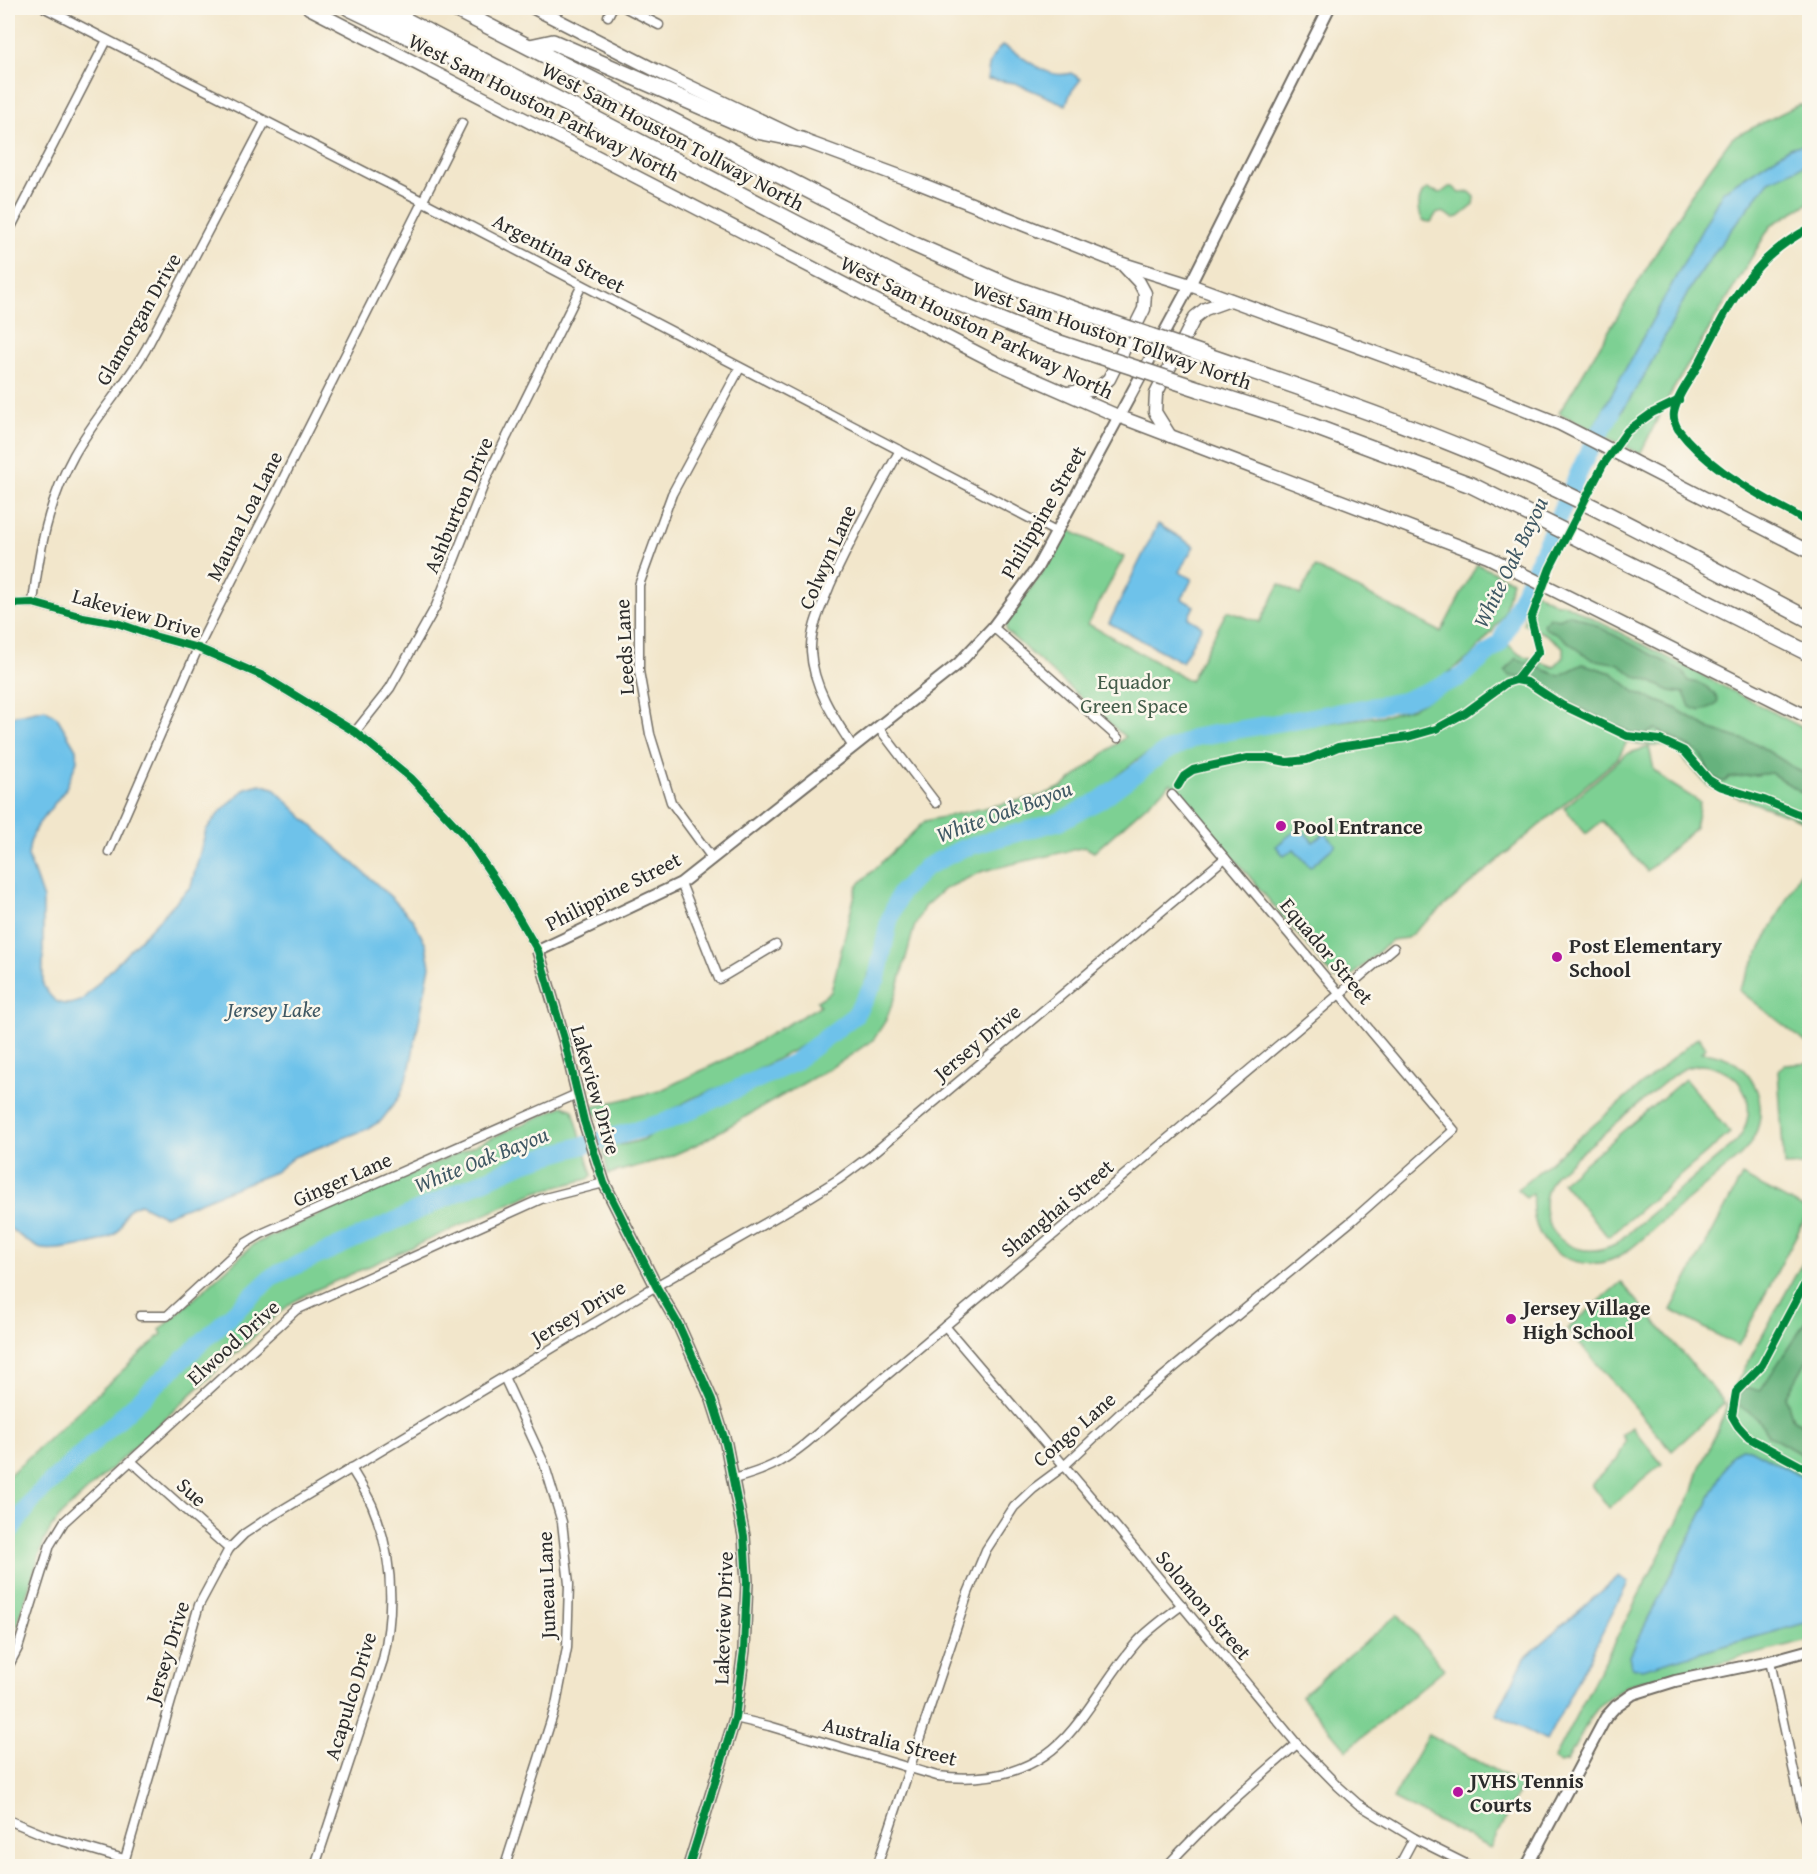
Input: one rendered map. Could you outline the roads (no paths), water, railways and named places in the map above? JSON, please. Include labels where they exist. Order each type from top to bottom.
[{"type":"highway","points":[[350,8],[457,60],[562,102]]},
{"type":"highway","name":"West Sam Houston Tollway North","points":[[382,8],[919,287],[1039,336],[1307,424],[1471,485],[1809,654]]},
{"type":"highway","name":"West Sam Houston Tollway North","points":[[453,8],[913,244],[1011,286],[1413,428],[1530,477],[1809,620]]},
{"type":"highway","points":[[530,47],[553,42],[757,131],[802,140]]},
{"type":"main road","name":"West Sam Houston Parkway North","points":[[309,8],[987,358],[1118,416],[1488,557],[1558,590],[1809,718]]},
{"type":"main road","points":[[534,8],[657,71],[802,140],[921,184],[1123,264],[1190,285],[1450,380],[1560,424],[1809,552]]},
{"type":"main road","points":[[1066,393],[1098,389],[1109,379],[1144,309],[1145,293],[1139,282],[1123,264]]},
{"type":"main road","points":[[1170,436],[1155,412],[1156,394],[1196,317],[1205,309],[1230,300]]},
{"type":"street","name":"Argentina Street","points":[[45,8],[422,201],[1056,532]]},
{"type":"street","points":[[626,8],[659,25]]},
{"type":"street","name":"Philippine Street","points":[[538,951],[681,883],[958,664],[993,627],[1037,568],[1190,285],[1329,8]]},
{"type":"street","points":[[8,233],[107,40]]},
{"type":"street","name":"Glamorgan Drive","points":[[33,603],[44,532],[62,478],[88,432],[134,371],[266,122]]},
{"type":"street","name":"Mauna Loa Lane","points":[[109,852],[198,648],[462,123]]},
{"type":"street","name":"Ashburton Drive","points":[[355,732],[390,688],[436,606],[486,479],[582,285]]},
{"type":"street","name":"Leeds Lane","points":[[711,858],[671,802],[650,734],[639,671],[639,585],[672,494],[740,368]]},
{"type":"street","name":"Colwyn Lane","points":[[853,747],[829,711],[817,680],[811,651],[817,617],[848,544],[900,450]]},
{"type":"street","name":"Lakeview Drive","points":[[8,604],[33,603],[83,617],[117,623],[198,648],[263,676],[355,732],[411,778],[466,837],[506,896],[538,951],[565,1042],[584,1121],[604,1183],[693,1354],[712,1400],[726,1444],[744,1536],[747,1582],[744,1650],[735,1718],[689,1866]]},
{"type":"street","points":[[993,627],[1118,738]]},
{"type":"street","points":[[879,728],[936,802]]},
{"type":"street","name":"Equador Street","points":[[1172,795],[1454,1130]]},
{"type":"street","name":"Jersey Drive","points":[[124,1863],[199,1605],[229,1549],[244,1534],[351,1468],[847,1174],[1225,858]]},
{"type":"street","points":[[681,883],[719,979],[776,945]]},
{"type":"street","name":"Shanghai Street","points":[[734,1479],[782,1462],[1394,948]]},
{"type":"street","name":"Ginger Lane","points":[[140,1316],[167,1316],[246,1244],[261,1234],[577,1094]]},
{"type":"street","name":"Congo Lane","points":[[877,1866],[968,1593],[986,1550],[1014,1508],[1032,1489],[1064,1466],[1131,1403],[1354,1219],[1454,1130]]},
{"type":"street","name":"Elwood Drive","points":[[8,1667],[18,1648],[50,1545],[64,1522],[296,1310],[542,1199],[604,1183]]},
{"type":"street","name":"Solomon Street","points":[[945,1326],[1182,1605],[1296,1744],[1358,1804],[1414,1838],[1470,1866]]},
{"type":"street","name":"Juneau Lane","points":[[504,1377],[544,1463],[562,1522],[569,1584],[567,1648],[556,1705],[505,1866]]},
{"type":"street","name":"Sue","points":[[131,1461],[229,1549]]},
{"type":"street","name":"Acapulco Drive","points":[[315,1866],[383,1660],[390,1632],[392,1606],[387,1557],[371,1503],[351,1468]]},
{"type":"street","name":"Australia Street","points":[[735,1718],[937,1776],[963,1779],[986,1778],[1016,1771],[1037,1759],[1072,1731],[1139,1640],[1182,1605]]},
{"type":"street","points":[[1527,1866],[1606,1717],[1616,1706],[1633,1694],[1674,1681],[1770,1661],[1809,1650]]},
{"type":"street","points":[[1770,1661],[1802,1809],[1809,1829]]},
{"type":"street","points":[[1167,1866],[1222,1810],[1296,1744]]},
{"type":"street","points":[[8,1820],[124,1863]]},
{"type":"street","points":[[1399,1866],[1414,1838]]},
{"type":"water","points":[[1003,45],[1045,71],[1062,75],[1071,73],[1081,79],[1071,92],[1066,105],[1015,83],[988,79],[991,60]]},
{"type":"water","points":[[1809,143],[1809,163],[1769,181],[1692,285],[1643,378],[1606,436],[1592,430],[1723,191],[1789,148]]},
{"type":"water","points":[[1158,524],[1194,546],[1179,572],[1192,579],[1182,599],[1194,606],[1188,618],[1202,626],[1182,662],[1109,623]]},
{"type":"water","name":"Jersey Lake","points":[[45,709],[57,717],[76,749],[77,761],[65,790],[36,827],[28,856],[43,899],[43,985],[59,1003],[69,1004],[82,1000],[191,886],[206,830],[219,813],[246,788],[260,784],[273,788],[413,920],[426,945],[430,966],[409,1072],[400,1096],[381,1121],[367,1129],[294,1157],[275,1172],[164,1216],[140,1204],[127,1211],[118,1231],[113,1235],[82,1245],[49,1249],[34,1246],[8,1227],[8,717]]},
{"type":"water","points":[[1300,827],[1313,842],[1325,833],[1336,845],[1310,867],[1294,849],[1284,856],[1276,846]]},
{"type":"water","points":[[1741,1448],[1750,1449],[1809,1481],[1809,1622],[1642,1669],[1632,1667],[1630,1655],[1731,1456]]},
{"type":"water","points":[[1619,1576],[1628,1583],[1546,1741],[1496,1714],[1525,1658]]},
{"type":"waterway","name":"White Oak Bayou","points":[[8,1534],[35,1497],[273,1276],[525,1162],[665,1122],[793,1063],[855,1015],[877,978],[889,921],[900,893],[926,867],[963,848],[1060,821],[1100,800],[1163,753],[1196,737],[1403,701],[1461,677],[1500,643],[1587,455],[1612,412]]},
{"type":"place","name":"Pool Entrance","points":[[1281,826]]},
{"type":"place","name":"Post Elementary School","points":[[1557,957]]},
{"type":"place","name":"Jersey Village High School","points":[[1511,1319]]},
{"type":"place","name":"JVHS Tennis Courts","points":[[1458,1792]]},
{"type":"park label","name":"Equador Green Space","points":[[1134,693]]}]
